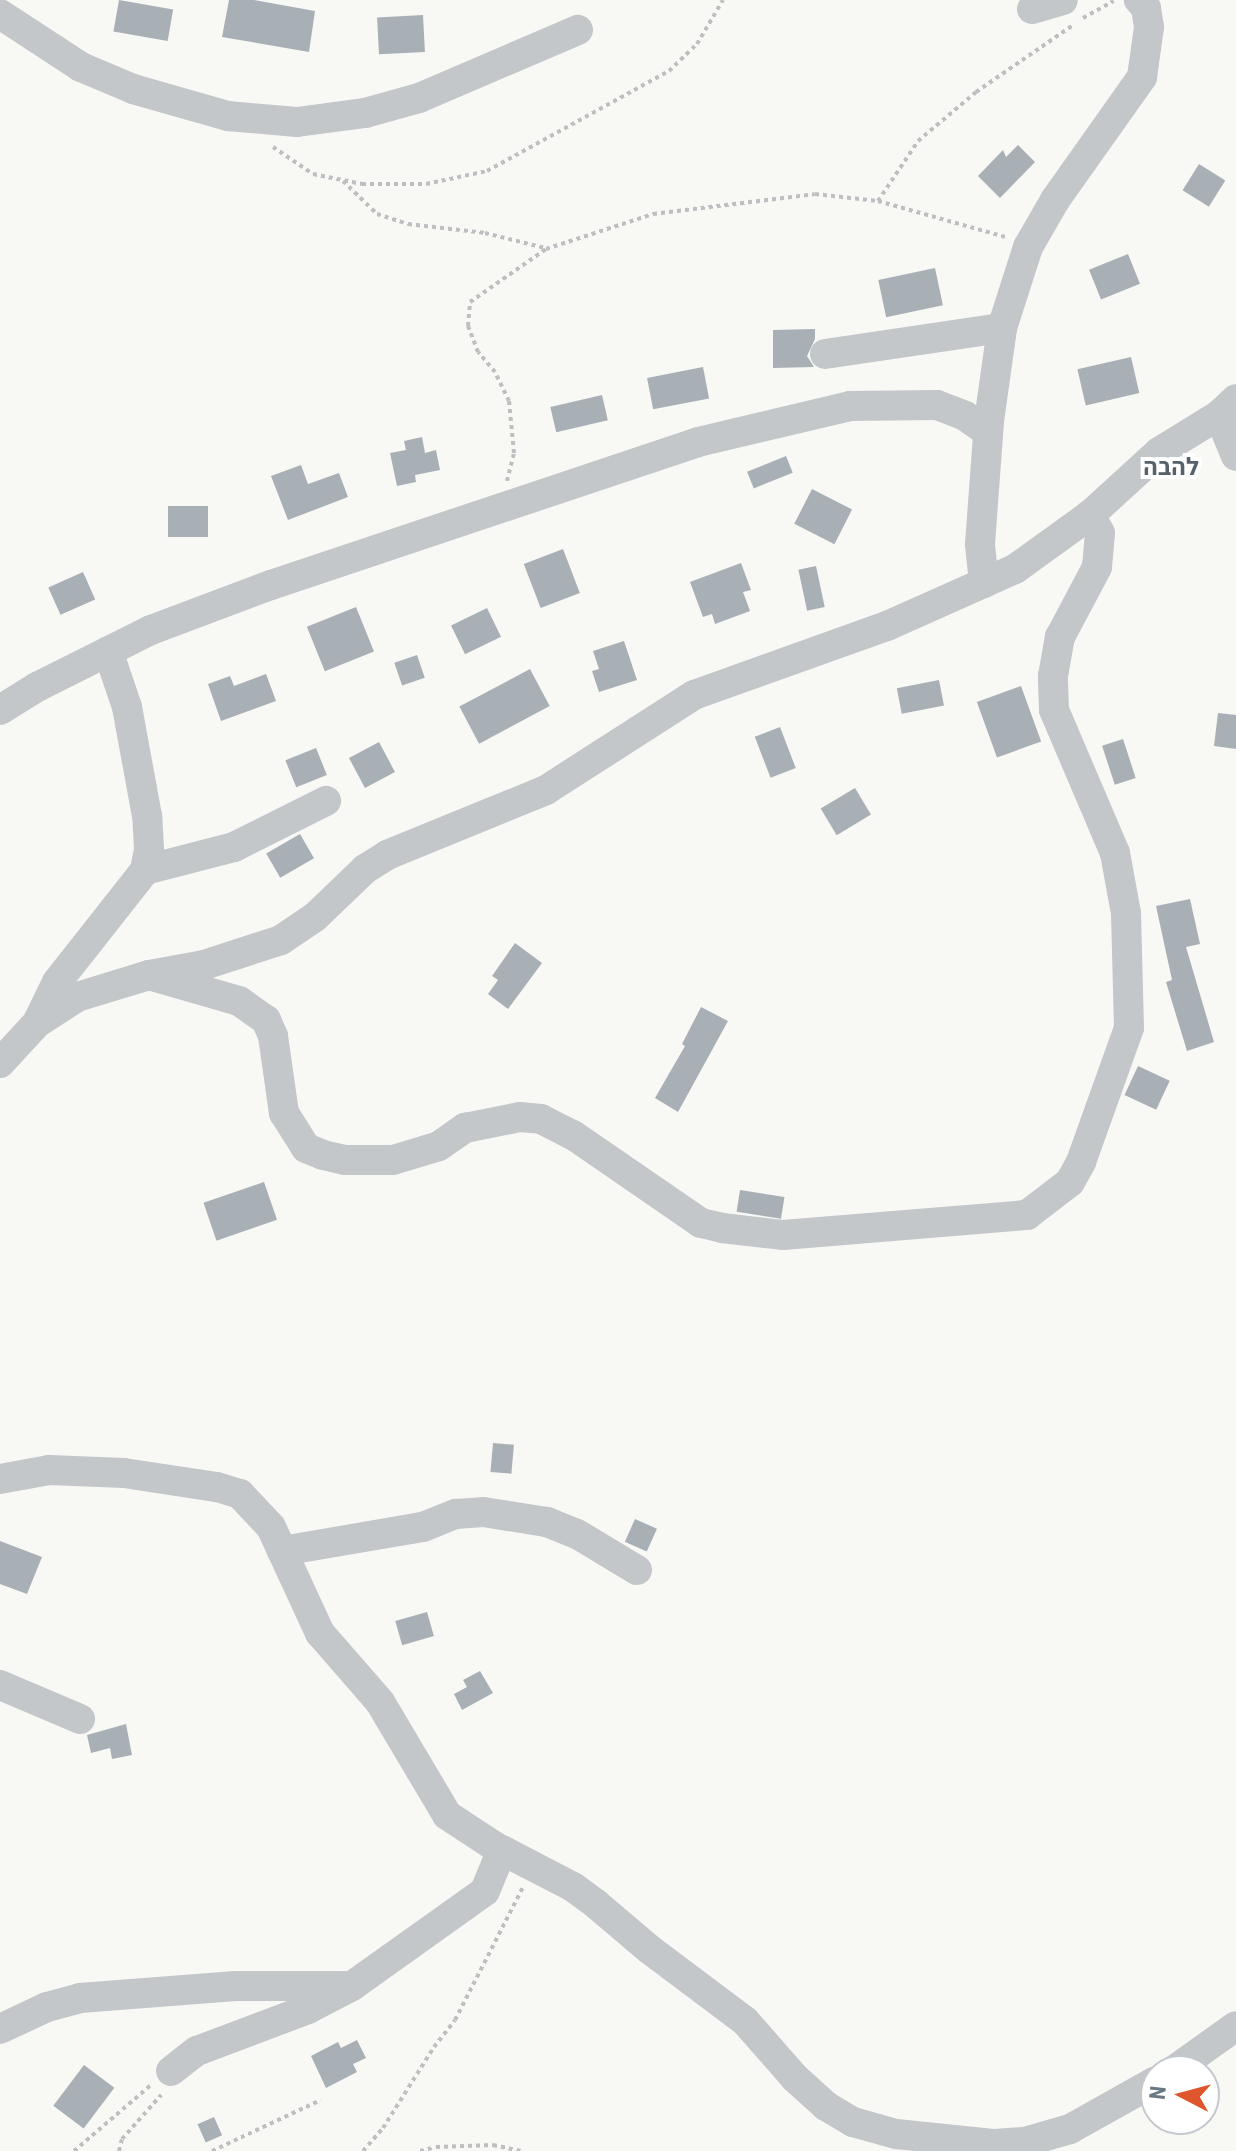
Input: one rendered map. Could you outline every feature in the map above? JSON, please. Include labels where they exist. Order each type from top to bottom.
[{"type":"street","points":[[1032,9],[1063,0]]},
{"type":"street","points":[[984,583],[980,544],[988,432],[1002,328],[1028,247],[1055,200],[1142,77],[1149,27],[1146,8],[1139,0]]},
{"type":"street","points":[[0,14],[81,67],[133,89],[228,116],[297,122],[365,113],[419,98],[578,30]]},
{"type":"street","points":[[825,354],[1002,328]]},
{"type":"street","points":[[0,710],[151,630],[271,585],[698,442],[850,406],[937,405],[965,416],[988,432]]},
{"type":"street","points":[[0,1063],[37,1023],[77,997],[149,975],[204,965],[281,940],[315,917],[365,869],[387,855],[546,790],[694,695],[887,626],[1015,569],[1090,515],[1149,460],[1228,407],[1236,456]]},
{"type":"street","points":[[149,975],[239,1001],[266,1020],[273,1036],[284,1113],[306,1148],[323,1155],[371,1162],[412,1157],[439,1146],[465,1128],[520,1117],[541,1119],[573,1135],[701,1223],[722,1228],[783,1235],[1027,1215],[1070,1182],[1081,1162],[1129,1028],[1126,913],[1115,853],[1054,710],[1053,676],[1060,637],[1097,567],[1100,533],[1090,515]]},
{"type":"street","points":[[37,1023],[57,982],[145,870],[149,849],[147,816],[127,707],[108,651]]},
{"type":"street","points":[[145,870],[234,847],[326,801]]},
{"type":"street","points":[[0,1479],[49,1470],[124,1473],[217,1487],[240,1494],[271,1527],[320,1633],[380,1702],[447,1815],[502,1850],[573,1887],[649,1949],[720,2001],[765,2040],[795,2078],[826,2106],[853,2122],[896,2134],[995,2144],[1025,2142],[1070,2129],[1140,2090]]},
{"type":"street","points":[[282,1551],[423,1527],[456,1514],[483,1512],[547,1522],[577,1534],[637,1570]]},
{"type":"street","points":[[0,1685],[80,1719]]},
{"type":"street","points":[[171,2071],[197,2051],[308,2009],[352,1986],[485,1891],[502,1850]]},
{"type":"street","points":[[0,2029],[47,2007],[80,1998],[236,1986],[352,1986]]},
{"type":"street","points":[[1195,2055],[1236,2026]]},
{"type":"path","points":[[264,141],[313,174],[362,184],[426,184],[487,171],[669,71],[697,44],[723,0]]},
{"type":"path","points":[[878,201],[918,141],[976,92],[1085,17],[1116,0]]},
{"type":"path","points":[[342,180],[377,214],[408,224],[485,233],[546,249]]},
{"type":"path","points":[[499,510],[514,453],[509,401],[495,372],[478,352],[468,326],[470,302],[546,249],[653,214],[815,194],[878,201],[958,221],[1028,247]]},
{"type":"path","points":[[363,2151],[383,2128],[434,2047],[455,2020],[512,1914],[532,1864]]},
{"type":"path","points":[[74,2151],[125,2104],[171,2071]]},
{"type":"path","points":[[119,2151],[122,2139],[165,2091],[171,2071]]},
{"type":"path","points":[[212,2151],[321,2100]]},
{"type":"path","points":[[420,2151],[436,2147],[493,2145],[521,2151]]},
{"type":"building","points":[[119,0],[173,10],[168,41],[113,32]]},
{"type":"building","points":[[229,0],[254,0],[315,11],[309,52],[222,37]]},
{"type":"building","points":[[423,15],[425,52],[379,54],[377,17]]},
{"type":"building","points":[[1018,145],[1035,162],[1000,198],[978,176],[1003,150],[1006,157]]},
{"type":"building","points":[[1199,164],[1225,180],[1209,207],[1183,190]]},
{"type":"building","points":[[1128,254],[1140,284],[1101,299],[1089,270]]},
{"type":"building","points":[[935,268],[943,305],[886,317],[878,280]]},
{"type":"building","points":[[815,329],[815,339],[807,356],[814,367],[773,368],[773,330]]},
{"type":"building","points":[[1131,357],[1139,393],[1086,405],[1077,369]]},
{"type":"building","points":[[703,367],[709,398],[653,409],[647,378]]},
{"type":"building","points":[[602,395],[608,420],[556,432],[550,407]]},
{"type":"building","points":[[422,437],[425,453],[436,450],[440,470],[415,475],[416,482],[397,486],[390,453],[406,450],[404,441]]},
{"type":"building","points":[[786,456],[793,473],[754,488],[747,472]]},
{"type":"building","points":[[301,465],[308,484],[339,473],[348,497],[288,520],[271,476]]},
{"type":"building","points":[[812,489],[852,509],[834,544],[794,524]]},
{"type":"building","points":[[168,506],[208,506],[208,537],[168,537]]},
{"type":"building","points":[[563,549],[580,593],[541,608],[524,564]]},
{"type":"building","points":[[741,563],[751,590],[743,592],[750,611],[715,624],[712,614],[703,617],[690,582]]},
{"type":"building","points":[[816,566],[825,607],[807,611],[798,570]]},
{"type":"building","points":[[83,572],[95,599],[60,615],[48,587]]},
{"type":"building","points":[[356,607],[374,652],[325,671],[307,627]]},
{"type":"building","points":[[487,608],[501,637],[465,654],[451,626]]},
{"type":"building","points":[[624,641],[637,680],[599,692],[592,671],[599,669],[593,651]]},
{"type":"building","points":[[417,655],[425,678],[402,686],[394,663]]},
{"type":"building","points":[[530,669],[550,706],[479,744],[459,707]]},
{"type":"building","points":[[266,674],[276,701],[221,721],[208,684],[230,676],[234,686]]},
{"type":"building","points":[[939,680],[944,706],[902,714],[897,688]]},
{"type":"building","points":[[1021,686],[1041,741],[997,758],[977,702]]},
{"type":"building","points":[[1218,713],[1236,715],[1236,749],[1214,746]]},
{"type":"building","points":[[780,727],[796,768],[771,778],[755,737]]},
{"type":"building","points":[[1123,739],[1136,778],[1115,785],[1102,746]]},
{"type":"building","points":[[379,742],[395,772],[365,788],[349,758]]},
{"type":"building","points":[[316,748],[327,775],[296,787],[285,760]]},
{"type":"building","points":[[855,788],[871,815],[837,835],[821,809]]},
{"type":"building","points":[[300,834],[314,858],[280,878],[266,854]]},
{"type":"building","points":[[1190,899],[1200,944],[1186,947],[1214,1042],[1187,1051],[1166,982],[1172,980],[1156,906]]},
{"type":"building","points":[[515,943],[542,963],[508,1009],[488,994],[498,980],[492,976]]},
{"type":"building","points":[[701,1007],[728,1021],[678,1112],[655,1098],[685,1046],[682,1044]]},
{"type":"building","points":[[1138,1066],[1170,1081],[1156,1110],[1124,1095]]},
{"type":"building","points":[[264,1182],[277,1220],[217,1241],[203,1203]]},
{"type":"building","points":[[740,1190],[784,1197],[781,1219],[737,1212]]},
{"type":"building","points":[[493,1443],[514,1445],[511,1474],[490,1472]]},
{"type":"building","points":[[635,1519],[657,1529],[647,1552],[625,1542]]},
{"type":"building","points":[[0,1541],[42,1557],[27,1594],[0,1584]]},
{"type":"building","points":[[427,1612],[434,1636],[402,1645],[395,1621]]},
{"type":"building","points":[[480,1671],[493,1693],[462,1710],[454,1694],[467,1687],[463,1680]]},
{"type":"building","points":[[126,1724],[132,1755],[112,1759],[110,1748],[91,1753],[87,1735]]},
{"type":"building","points":[[357,2040],[366,2058],[353,2064],[357,2072],[326,2088],[311,2056],[338,2042],[341,2048]]},
{"type":"building","points":[[84,2065],[114,2088],[84,2129],[53,2106]]},
{"type":"building","points":[[214,2117],[222,2135],[206,2143],[198,2124]]},
{"type":"district","name":"להבה","points":[[1171,468]]}]
